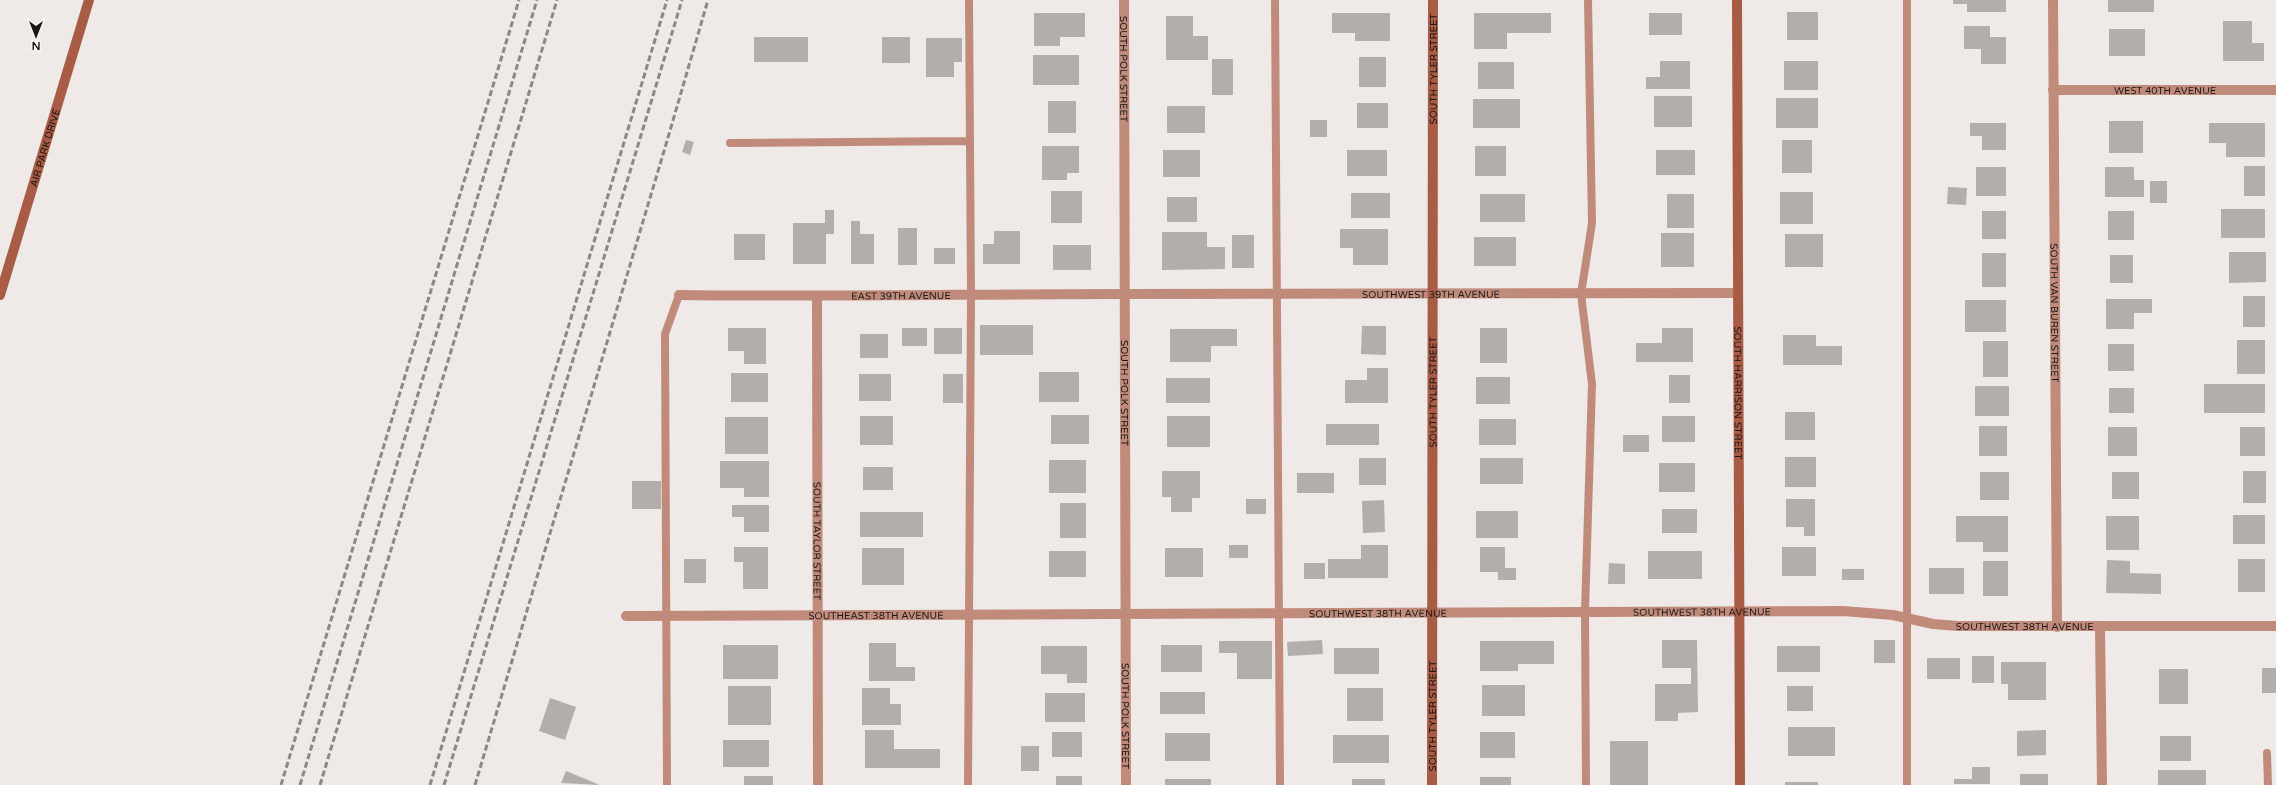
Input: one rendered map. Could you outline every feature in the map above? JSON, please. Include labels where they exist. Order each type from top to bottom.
[{"type":"street","name":"AIR PARK DRIVE","points":[[0,295],[89,0]]},
{"type":"street","name":"SOUTH POLK STREET","points":[[1124,0],[1126,785]]},
{"type":"street","name":"SOUTH TYLER STREET","points":[[1432,785],[1434,295],[1433,0]]},
{"type":"street","name":"SOUTH HARRISON STREET","points":[[1737,0],[1740,785]]},
{"type":"street","name":"SOUTH VAN BUREN STREET","points":[[2053,0],[2057,627]]},
{"type":"street","name":"WEST 40TH AVENUE","points":[[2053,90],[2276,90]]},
{"type":"street","name":"SOUTHWEST 39TH AVENUE","points":[[1124,294],[1434,295],[1738,293]]},
{"type":"street","name":"EAST 39TH AVENUE","points":[[679,295],[817,297],[1124,294]]},
{"type":"street","name":"SOUTH TAYLOR STREET","points":[[817,297],[818,785]]},
{"type":"street","name":"SOUTHWEST 38TH AVENUE","points":[[1126,614],[1279,612],[1858,611],[1907,618],[1946,626],[2100,628],[2276,626]]},
{"type":"street","name":"SOUTHEAST 38TH AVENUE","points":[[626,616],[1126,614]]},
{"type":"street","points":[[2100,628],[2102,785]]},
{"type":"lane","points":[[968,785],[971,295],[969,0]]},
{"type":"lane","points":[[1275,0],[1280,785]]},
{"type":"lane","points":[[1586,785],[1585,611],[1592,384],[1581,294],[1592,223],[1588,0]]},
{"type":"lane","points":[[1907,0],[1907,785]]},
{"type":"lane","points":[[730,143],[970,141]]},
{"type":"lane","points":[[666,785],[665,334],[679,295]]},
{"type":"lane","points":[[2267,753],[2268,785]]},
{"type":"building","points":[[1953,0],[2006,0],[2006,12],[1967,12],[1967,4],[1953,4]]},
{"type":"building","points":[[2108,0],[2154,0],[2154,12],[2108,12]]},
{"type":"building","points":[[1787,12],[1818,12],[1818,40],[1787,40]]},
{"type":"building","points":[[1034,13],[1085,13],[1085,37],[1060,37],[1060,46],[1034,46]]},
{"type":"building","points":[[1332,13],[1390,13],[1390,41],[1355,41],[1355,33],[1332,33]]},
{"type":"building","points":[[1474,13],[1551,13],[1551,33],[1507,33],[1507,49],[1474,49]]},
{"type":"building","points":[[1649,13],[1682,13],[1682,35],[1649,35]]},
{"type":"building","points":[[1166,16],[1193,16],[1193,36],[1208,36],[1208,60],[1166,60]]},
{"type":"building","points":[[2223,21],[2252,21],[2252,43],[2264,43],[2264,61],[2223,61]]},
{"type":"building","points":[[1964,26],[1990,26],[1990,37],[2006,37],[2006,64],[1981,64],[1981,49],[1964,49]]},
{"type":"building","points":[[2109,29],[2145,29],[2145,56],[2109,56]]},
{"type":"building","points":[[754,37],[808,37],[808,62],[754,62]]},
{"type":"building","points":[[882,37],[910,37],[910,63],[882,63]]},
{"type":"building","points":[[926,38],[962,38],[962,62],[954,62],[954,77],[926,77]]},
{"type":"building","points":[[1033,55],[1079,55],[1079,85],[1033,85]]},
{"type":"building","points":[[1359,57],[1386,57],[1386,87],[1359,87]]},
{"type":"building","points":[[1212,59],[1233,59],[1233,95],[1212,95]]},
{"type":"building","points":[[1660,61],[1690,61],[1690,89],[1646,89],[1646,77],[1660,77]]},
{"type":"building","points":[[1784,61],[1818,61],[1818,90],[1784,90]]},
{"type":"building","points":[[1478,62],[1514,62],[1514,89],[1478,89]]},
{"type":"building","points":[[1654,96],[1692,96],[1692,127],[1654,127]]},
{"type":"building","points":[[1776,98],[1818,98],[1818,128],[1776,128]]},
{"type":"building","points":[[1473,99],[1520,99],[1520,128],[1473,128]]},
{"type":"building","points":[[1048,101],[1076,101],[1076,133],[1048,133]]},
{"type":"building","points":[[1357,103],[1388,103],[1388,128],[1357,128]]},
{"type":"building","points":[[1167,106],[1205,106],[1205,133],[1167,133]]},
{"type":"building","points":[[1310,120],[1327,120],[1327,137],[1310,137]]},
{"type":"building","points":[[2109,121],[2143,121],[2143,153],[2109,153]]},
{"type":"building","points":[[1970,123],[2006,123],[2006,150],[1982,150],[1982,136],[1970,136]]},
{"type":"building","points":[[2209,123],[2265,123],[2265,157],[2226,157],[2226,143],[2209,143]]},
{"type":"building","points":[[686,140],[694,142],[690,155],[682,152]]},
{"type":"building","points":[[1782,140],[1812,140],[1812,173],[1782,173]]},
{"type":"building","points":[[1042,146],[1079,146],[1079,173],[1067,173],[1067,180],[1042,180]]},
{"type":"building","points":[[1475,146],[1506,146],[1506,176],[1475,176]]},
{"type":"building","points":[[1163,150],[1200,150],[1200,177],[1163,177]]},
{"type":"building","points":[[1347,150],[1387,150],[1387,176],[1347,176]]},
{"type":"building","points":[[1656,150],[1695,150],[1695,175],[1656,175]]},
{"type":"building","points":[[2244,166],[2265,166],[2265,196],[2244,196]]},
{"type":"building","points":[[1976,167],[2006,167],[2006,196],[1976,196]]},
{"type":"building","points":[[2105,167],[2134,167],[2134,180],[2144,180],[2144,197],[2105,197]]},
{"type":"building","points":[[2150,181],[2167,181],[2167,203],[2150,203]]},
{"type":"building","points":[[1948,187],[1967,188],[1966,205],[1947,204]]},
{"type":"building","points":[[1051,191],[1082,191],[1082,223],[1051,223]]},
{"type":"building","points":[[1780,192],[1813,192],[1813,224],[1780,224]]},
{"type":"building","points":[[1351,193],[1390,193],[1390,218],[1351,218]]},
{"type":"building","points":[[1480,194],[1525,194],[1525,222],[1480,222]]},
{"type":"building","points":[[1667,194],[1694,194],[1694,228],[1667,228]]},
{"type":"building","points":[[1167,197],[1197,197],[1197,222],[1167,222]]},
{"type":"building","points":[[2221,209],[2265,209],[2265,238],[2221,238]]},
{"type":"building","points":[[825,210],[834,210],[834,234],[826,234],[826,264],[793,264],[793,223],[825,223]]},
{"type":"building","points":[[1982,211],[2006,211],[2006,239],[1982,239]]},
{"type":"building","points":[[2108,211],[2134,211],[2134,240],[2108,240]]},
{"type":"building","points":[[851,221],[860,221],[860,234],[874,234],[874,264],[851,264]]},
{"type":"building","points":[[898,228],[917,228],[917,265],[898,265]]},
{"type":"building","points":[[1340,229],[1388,229],[1388,265],[1353,265],[1353,248],[1340,248]]},
{"type":"building","points":[[994,231],[1020,231],[1020,264],[983,264],[983,244],[994,244]]},
{"type":"building","points":[[1162,232],[1207,232],[1207,247],[1225,247],[1225,269],[1162,270]]},
{"type":"building","points":[[1661,233],[1694,233],[1694,267],[1661,267]]},
{"type":"building","points":[[734,234],[765,234],[765,260],[734,260]]},
{"type":"building","points":[[1785,234],[1823,234],[1823,267],[1785,267]]},
{"type":"building","points":[[1232,235],[1254,235],[1254,268],[1232,268]]},
{"type":"building","points":[[1474,237],[1516,237],[1516,266],[1474,266]]},
{"type":"building","points":[[1053,245],[1091,245],[1091,270],[1053,270]]},
{"type":"building","points":[[934,248],[955,248],[955,264],[934,264]]},
{"type":"building","points":[[2229,252],[2266,252],[2266,282],[2229,283]]},
{"type":"building","points":[[1982,253],[2006,253],[2006,287],[1982,287]]},
{"type":"building","points":[[2110,255],[2133,255],[2133,283],[2110,283]]},
{"type":"building","points":[[2243,296],[2265,296],[2265,327],[2243,327]]},
{"type":"building","points":[[2106,299],[2152,299],[2152,313],[2134,313],[2134,329],[2106,329]]},
{"type":"building","points":[[1965,300],[2006,300],[2006,332],[1965,332]]},
{"type":"building","points":[[980,325],[1033,325],[1033,355],[980,355]]},
{"type":"building","points":[[1362,326],[1386,326],[1386,355],[1361,354]]},
{"type":"building","points":[[728,328],[766,328],[766,364],[744,364],[744,351],[728,351]]},
{"type":"building","points":[[902,328],[927,328],[927,346],[902,346]]},
{"type":"building","points":[[934,328],[962,328],[962,354],[934,354]]},
{"type":"building","points":[[1480,328],[1507,328],[1507,363],[1480,363]]},
{"type":"building","points":[[1662,328],[1693,328],[1693,362],[1636,362],[1636,343],[1662,343]]},
{"type":"building","points":[[1170,329],[1237,329],[1237,346],[1211,346],[1211,362],[1170,362]]},
{"type":"building","points":[[860,334],[888,334],[888,358],[860,358]]},
{"type":"building","points":[[1783,335],[1816,335],[1816,346],[1842,346],[1842,365],[1783,365]]},
{"type":"building","points":[[2237,340],[2265,340],[2265,374],[2237,374]]},
{"type":"building","points":[[1983,341],[2008,341],[2008,377],[1983,377]]},
{"type":"building","points":[[2108,344],[2134,344],[2134,371],[2108,371]]},
{"type":"building","points":[[1367,368],[1388,368],[1388,403],[1345,403],[1345,380],[1367,380]]},
{"type":"building","points":[[1039,372],[1079,372],[1079,402],[1039,402]]},
{"type":"building","points":[[731,373],[768,373],[768,402],[731,402]]},
{"type":"building","points":[[859,374],[891,374],[891,401],[859,401]]},
{"type":"building","points":[[943,374],[963,374],[963,403],[943,403]]},
{"type":"building","points":[[1669,375],[1690,375],[1690,403],[1669,403]]},
{"type":"building","points":[[1476,377],[1510,377],[1510,404],[1476,404]]},
{"type":"building","points":[[1166,378],[1210,378],[1210,403],[1166,403]]},
{"type":"building","points":[[2204,384],[2265,384],[2265,413],[2204,413]]},
{"type":"building","points":[[1975,386],[2009,386],[2009,416],[1975,416]]},
{"type":"building","points":[[2109,388],[2134,388],[2134,413],[2109,413]]},
{"type":"building","points":[[1785,412],[1815,412],[1815,440],[1785,440]]},
{"type":"building","points":[[1051,415],[1089,415],[1089,444],[1051,444]]},
{"type":"building","points":[[860,416],[893,416],[893,445],[860,445]]},
{"type":"building","points":[[1167,416],[1210,416],[1210,447],[1167,447]]},
{"type":"building","points":[[1662,416],[1695,416],[1695,442],[1662,442]]},
{"type":"building","points":[[725,417],[768,417],[768,454],[725,454]]},
{"type":"building","points":[[1479,419],[1516,419],[1516,445],[1479,445]]},
{"type":"building","points":[[1326,424],[1379,424],[1379,445],[1326,445]]},
{"type":"building","points":[[1979,426],[2007,426],[2007,456],[1979,456]]},
{"type":"building","points":[[2108,427],[2137,427],[2137,456],[2108,456]]},
{"type":"building","points":[[2240,427],[2265,427],[2265,456],[2240,456]]},
{"type":"building","points":[[1623,435],[1649,435],[1649,452],[1623,452]]},
{"type":"building","points":[[1785,457],[1816,457],[1816,487],[1785,487]]},
{"type":"building","points":[[1359,458],[1386,458],[1386,485],[1359,485]]},
{"type":"building","points":[[1480,458],[1523,458],[1523,484],[1480,484]]},
{"type":"building","points":[[1049,460],[1086,460],[1086,493],[1049,493]]},
{"type":"building","points":[[720,461],[769,461],[769,497],[744,497],[744,488],[720,488]]},
{"type":"building","points":[[1659,463],[1695,463],[1695,492],[1659,492]]},
{"type":"building","points":[[863,467],[893,467],[893,490],[863,490]]},
{"type":"building","points":[[1162,471],[1200,471],[1200,498],[1192,498],[1192,512],[1171,512],[1171,497],[1162,497]]},
{"type":"building","points":[[2243,471],[2266,471],[2266,503],[2243,503]]},
{"type":"building","points":[[1980,472],[2009,472],[2009,500],[1980,500]]},
{"type":"building","points":[[2112,472],[2139,472],[2139,499],[2112,499]]},
{"type":"building","points":[[1297,473],[1334,473],[1334,493],[1297,493]]},
{"type":"building","points":[[632,481],[661,481],[661,509],[632,509]]},
{"type":"building","points":[[1246,499],[1266,499],[1266,514],[1246,514]]},
{"type":"building","points":[[1786,499],[1815,499],[1815,536],[1804,536],[1804,527],[1786,527]]},
{"type":"building","points":[[1384,500],[1385,532],[1363,533],[1362,501]]},
{"type":"building","points":[[1060,503],[1086,503],[1086,538],[1060,538]]},
{"type":"building","points":[[732,505],[769,505],[769,532],[744,532],[744,517],[732,517]]},
{"type":"building","points":[[1662,509],[1697,509],[1697,533],[1662,533]]},
{"type":"building","points":[[1476,511],[1518,511],[1518,538],[1476,538]]},
{"type":"building","points":[[860,512],[923,512],[923,537],[860,537]]},
{"type":"building","points":[[2233,515],[2265,515],[2265,544],[2233,544]]},
{"type":"building","points":[[1956,516],[2008,516],[2008,552],[1983,552],[1983,542],[1956,542]]},
{"type":"building","points":[[2106,516],[2139,516],[2139,550],[2106,550]]},
{"type":"building","points":[[1229,545],[1248,545],[1248,558],[1229,558]]},
{"type":"building","points":[[1361,545],[1388,545],[1388,578],[1328,578],[1328,559],[1361,559]]},
{"type":"building","points":[[734,547],[768,547],[768,589],[743,589],[743,562],[734,562]]},
{"type":"building","points":[[1480,547],[1505,547],[1505,568],[1516,568],[1516,580],[1498,580],[1498,572],[1480,572]]},
{"type":"building","points":[[1782,547],[1816,547],[1816,576],[1782,576]]},
{"type":"building","points":[[862,548],[904,548],[904,585],[862,585]]},
{"type":"building","points":[[1165,548],[1203,548],[1203,577],[1165,577]]},
{"type":"building","points":[[1049,551],[1086,551],[1086,577],[1049,577]]},
{"type":"building","points":[[1648,551],[1702,551],[1702,579],[1648,579]]},
{"type":"building","points":[[684,559],[706,559],[706,583],[684,583]]},
{"type":"building","points":[[2238,559],[2265,559],[2265,592],[2238,592]]},
{"type":"building","points":[[2107,560],[2130,561],[2130,573],[2161,574],[2161,594],[2106,593]]},
{"type":"building","points":[[1983,561],[2008,561],[2008,596],[1983,596]]},
{"type":"building","points":[[1304,563],[1325,563],[1325,579],[1304,579]]},
{"type":"building","points":[[1609,563],[1625,564],[1625,584],[1608,584]]},
{"type":"building","points":[[1929,568],[1964,568],[1964,594],[1929,594]]},
{"type":"building","points":[[1842,569],[1864,569],[1864,580],[1842,580]]},
{"type":"building","points":[[1322,640],[1323,654],[1288,656],[1287,642]]},
{"type":"building","points":[[1662,640],[1697,640],[1698,712],[1678,713],[1678,721],[1655,721],[1655,684],[1691,684],[1691,668],[1662,668]]},
{"type":"building","points":[[1874,640],[1895,640],[1895,663],[1874,663]]},
{"type":"building","points":[[1219,641],[1272,641],[1272,679],[1237,679],[1237,653],[1219,653]]},
{"type":"building","points":[[1480,641],[1554,641],[1554,664],[1518,664],[1518,671],[1480,671]]},
{"type":"building","points":[[869,643],[896,643],[896,667],[915,667],[915,681],[869,681]]},
{"type":"building","points":[[723,645],[778,645],[778,679],[723,679]]},
{"type":"building","points":[[1161,645],[1202,645],[1202,672],[1161,672]]},
{"type":"building","points":[[1041,646],[1087,646],[1087,683],[1067,683],[1067,674],[1041,674]]},
{"type":"building","points":[[1777,646],[1820,646],[1820,672],[1777,672]]},
{"type":"building","points":[[1334,648],[1379,648],[1379,674],[1334,674]]},
{"type":"building","points":[[1972,656],[1994,656],[1994,683],[1972,683]]},
{"type":"building","points":[[1927,658],[1960,658],[1960,679],[1927,679]]},
{"type":"building","points":[[2001,662],[2046,662],[2046,700],[2008,700],[2008,684],[2001,684]]},
{"type":"building","points":[[2262,668],[2276,668],[2276,693],[2262,693]]},
{"type":"building","points":[[2159,669],[2188,669],[2188,704],[2159,704]]},
{"type":"building","points":[[1482,685],[1525,685],[1525,716],[1482,716]]},
{"type":"building","points":[[728,686],[771,686],[771,725],[728,725]]},
{"type":"building","points":[[1787,686],[1813,686],[1813,711],[1787,711]]},
{"type":"building","points":[[862,688],[890,688],[890,704],[901,704],[901,725],[862,725]]},
{"type":"building","points":[[1347,688],[1383,688],[1383,721],[1347,721]]},
{"type":"building","points":[[1160,692],[1205,692],[1205,714],[1160,714]]},
{"type":"building","points":[[1045,693],[1085,693],[1085,722],[1045,722]]},
{"type":"building","points":[[550,698],[576,707],[565,740],[539,731]]},
{"type":"building","points":[[1788,727],[1835,727],[1835,756],[1788,756]]},
{"type":"building","points":[[865,730],[894,730],[894,749],[940,749],[940,768],[865,768]]},
{"type":"building","points":[[2046,730],[2046,755],[2017,756],[2017,731]]},
{"type":"building","points":[[1052,732],[1082,732],[1082,757],[1052,757]]},
{"type":"building","points":[[1480,732],[1515,732],[1515,758],[1480,758]]},
{"type":"building","points":[[1165,733],[1210,733],[1210,761],[1165,761]]},
{"type":"building","points":[[1333,735],[1389,735],[1389,763],[1333,763]]},
{"type":"building","points":[[2160,736],[2191,736],[2191,761],[2160,761]]},
{"type":"building","points":[[723,740],[769,740],[769,767],[723,767]]},
{"type":"building","points":[[1610,741],[1648,741],[1648,785],[1610,785]]},
{"type":"building","points":[[1021,746],[1039,746],[1039,771],[1021,771]]},
{"type":"building","points":[[1972,767],[1990,767],[1990,784],[1954,784],[1954,779],[1972,779]]},
{"type":"building","points":[[2158,770],[2206,770],[2206,785],[2158,785]]},
{"type":"building","points":[[566,771],[600,785],[561,783]]},
{"type":"building","points":[[2020,774],[2048,774],[2048,785],[2020,785]]},
{"type":"building","points":[[744,776],[773,776],[773,785],[744,785]]},
{"type":"building","points":[[1056,776],[1082,776],[1082,785],[1056,785]]},
{"type":"building","points":[[1480,777],[1511,777],[1511,785],[1480,785]]},
{"type":"building","points":[[1165,779],[1211,779],[1211,785],[1165,785]]},
{"type":"building","points":[[1352,779],[1385,779],[1385,785],[1352,785]]},
{"type":"building","points":[[1785,782],[1818,782],[1818,785],[1785,785]]},
{"type":"railway","points":[[281,785],[519,0]]},
{"type":"railway","points":[[300,785],[537,0]]},
{"type":"railway","points":[[320,785],[557,0]]},
{"type":"railway","points":[[430,785],[667,0]]},
{"type":"railway","points":[[444,785],[682,0]]},
{"type":"railway","points":[[475,785],[708,0]]}]
